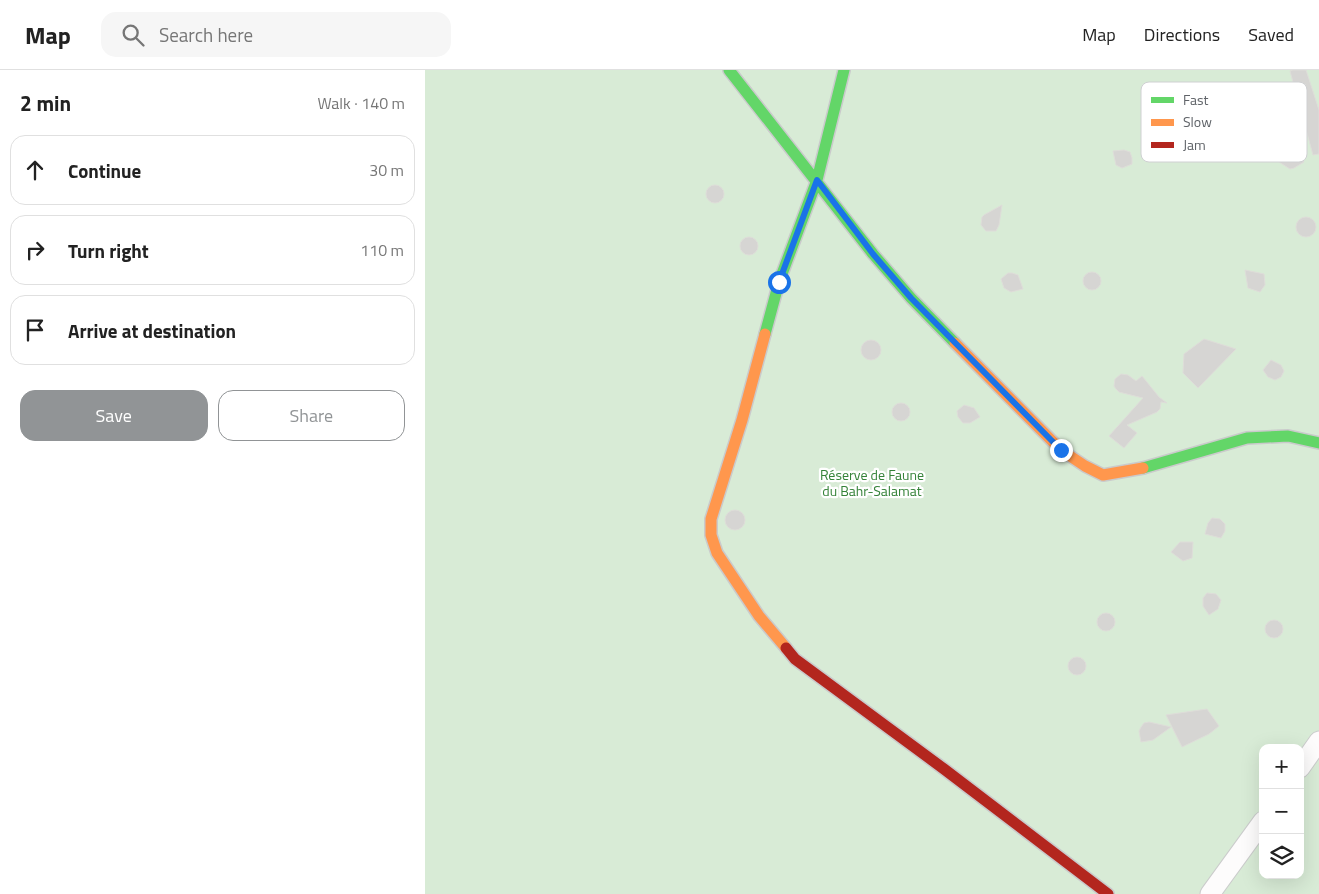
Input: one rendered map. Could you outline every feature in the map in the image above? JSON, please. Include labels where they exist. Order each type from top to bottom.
[{"type":"street","points":[[729,70],[817,180],[873,254],[911,298],[1061,450],[1085,466],[1103,475],[1113,474],[1154,466],[1247,438],[1288,436],[1319,443]]},
{"type":"street","points":[[844,70],[817,180],[779,282],[743,420],[711,519],[711,535],[717,552],[759,616],[795,659],[1108,894]]},
{"type":"street","points":[[1304,762],[1319,741]]},
{"type":"street","points":[[1210,894],[1259,827]]},
{"type":"green space","name":"Réserve de Faune du Bahr-Salamat","points":[[425,70],[1319,70],[1319,894],[425,894]]},
{"type":"building","points":[[1306,70],[1319,110],[1319,154],[1313,155],[1307,133],[1307,82],[1293,82],[1290,71]]},
{"type":"building","points":[[1124,150],[1130,152],[1132,164],[1122,168],[1116,165],[1113,151]]},
{"type":"building","points":[[1279,162],[1304,162],[1294,168],[1290,169]]},
{"type":"building","points":[[711,185],[719,185],[724,190],[722,201],[711,203],[706,198],[706,190]]},
{"type":"building","points":[[1002,205],[999,225],[996,231],[986,231],[981,225],[982,217]]},
{"type":"building","points":[[1306,217],[1313,220],[1316,227],[1313,234],[1306,237],[1299,234],[1296,227],[1299,220]]},
{"type":"building","points":[[745,237],[753,237],[758,242],[756,253],[745,255],[740,250],[740,242]]},
{"type":"building","points":[[1245,270],[1264,274],[1265,285],[1260,292],[1248,288]]},
{"type":"building","points":[[1088,272],[1096,272],[1101,277],[1099,288],[1088,290],[1083,285],[1083,277]]},
{"type":"building","points":[[1008,273],[1018,275],[1023,289],[1011,292],[1004,288],[1001,279]]},
{"type":"building","points":[[1204,339],[1236,349],[1198,388],[1183,373],[1184,354]]},
{"type":"building","points":[[871,340],[878,343],[881,350],[878,357],[871,360],[864,357],[861,350],[864,343]]},
{"type":"building","points":[[1271,360],[1281,365],[1284,371],[1281,377],[1275,380],[1268,377],[1263,370]]},
{"type":"building","points":[[1121,374],[1128,375],[1136,381],[1142,376],[1159,397],[1167,403],[1161,402],[1160,409],[1157,412],[1127,425],[1137,433],[1124,448],[1109,436],[1143,398],[1119,392],[1116,389],[1114,386],[1115,379]]},
{"type":"building","points":[[897,403],[905,403],[910,408],[908,419],[897,421],[892,416],[892,408]]},
{"type":"building","points":[[964,405],[974,408],[980,417],[970,423],[963,423],[958,417],[957,411]]},
{"type":"building","points":[[735,510],[742,513],[745,520],[742,527],[735,530],[728,527],[725,520],[728,513]]},
{"type":"building","points":[[1212,518],[1220,519],[1225,524],[1225,531],[1221,538],[1205,534],[1208,523]]},
{"type":"building","points":[[1180,542],[1193,542],[1192,558],[1183,561],[1171,552]]},
{"type":"building","points":[[1207,593],[1216,594],[1221,600],[1218,609],[1209,615],[1203,606],[1203,598]]},
{"type":"building","points":[[1102,613],[1110,613],[1115,618],[1113,629],[1102,631],[1097,626],[1097,618]]},
{"type":"building","points":[[1270,620],[1278,620],[1283,625],[1281,636],[1270,638],[1265,633],[1265,625]]},
{"type":"building","points":[[1073,657],[1081,657],[1086,662],[1084,673],[1073,675],[1068,670],[1068,662]]},
{"type":"building","points":[[1207,709],[1219,726],[1209,734],[1182,747],[1166,715]]},
{"type":"building","points":[[1149,722],[1171,727],[1153,740],[1141,742],[1139,731],[1144,723]]},
{"type":"traffic: fast","points":[[729,70],[873,254],[911,298],[955,343]]},
{"type":"traffic: fast","points":[[765,334],[779,282],[817,180],[844,70]]},
{"type":"traffic: fast","points":[[1143,468],[1247,438],[1288,436],[1319,443]]},
{"type":"traffic: slow","points":[[765,334],[742,420],[711,519],[711,535],[717,553],[759,616],[786,648]]},
{"type":"traffic: slow","points":[[955,343],[1061,450],[1085,466],[1103,475],[1143,468]]},
{"type":"traffic: jam","points":[[786,648],[795,659],[1108,894]]},
{"type":"route","points":[[779,282],[817,180],[873,254],[911,298],[1061,450]]}]
